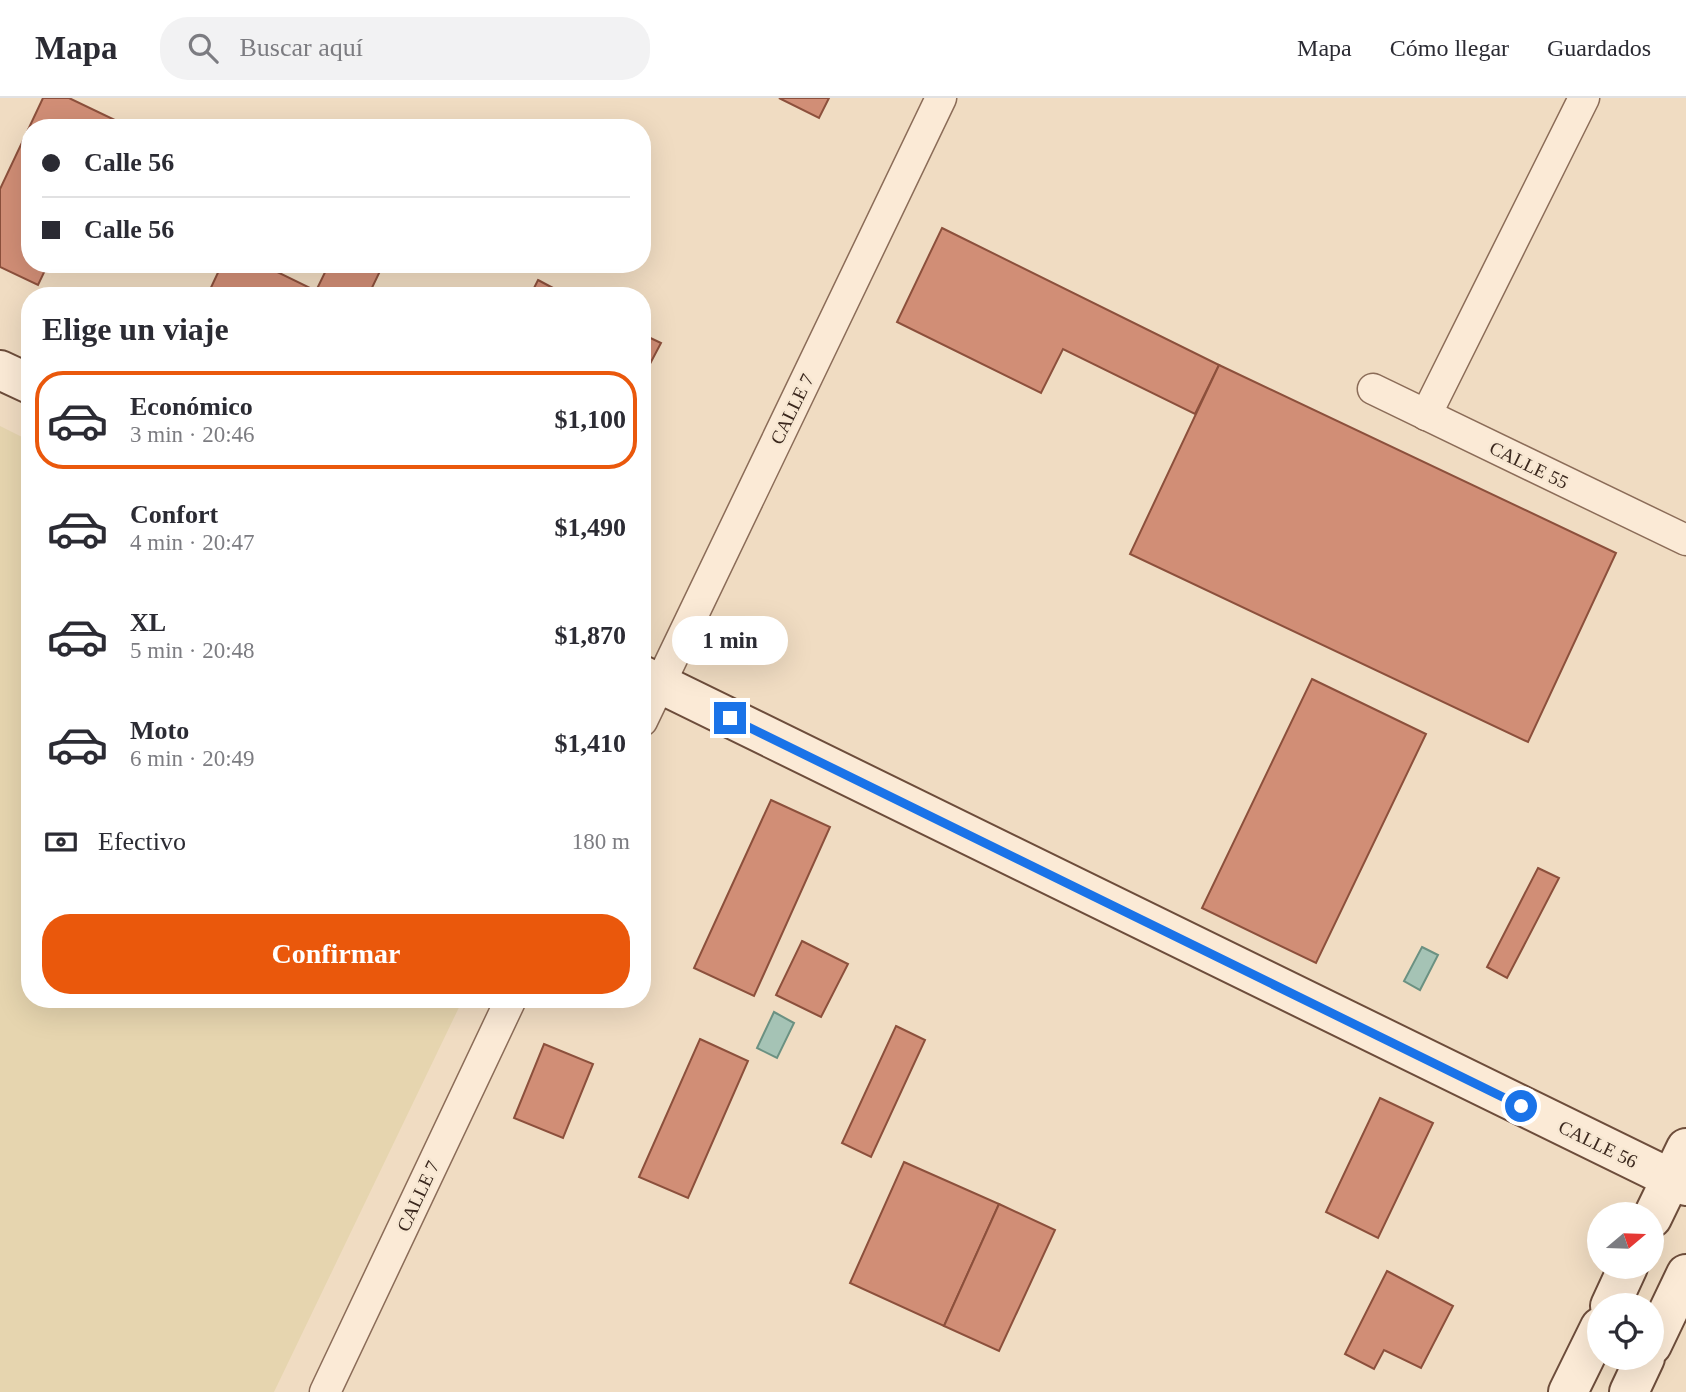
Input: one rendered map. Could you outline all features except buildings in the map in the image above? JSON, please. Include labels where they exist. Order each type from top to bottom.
[{"type":"main road","points":[[0,370],[21,380]]},
{"type":"main road","name":"CALLE 56","points":[[651,679],[1681,1172]]},
{"type":"main road","points":[[1662,1202],[1681,1172]]},
{"type":"main road","points":[[1664,1320],[1686,1274]]},
{"type":"main road","points":[[1568,1392],[1587,1353]]},
{"type":"main road","points":[[1629,1392],[1640,1370]]},
{"type":"street","name":"CALLE 7","points":[[651,679],[941,98]]},
{"type":"street","points":[[1426,415],[1584,98]]},
{"type":"street","name":"CALLE 55","points":[[1373,389],[1686,540]]},
{"type":"street","name":"CALLE 7","points":[[325,1392],[507,1008]]},
{"type":"shaded area","points":[[0,426],[21,436],[21,1008],[459,1008],[274,1392],[0,1392]]},
{"type":"shaded area","points":[[1422,947],[1438,955],[1420,990],[1404,981]]},
{"type":"shaded area","points":[[774,1012],[794,1023],[777,1058],[757,1048]]},
{"type":"route","points":[[730,718],[1521,1106]]}]
